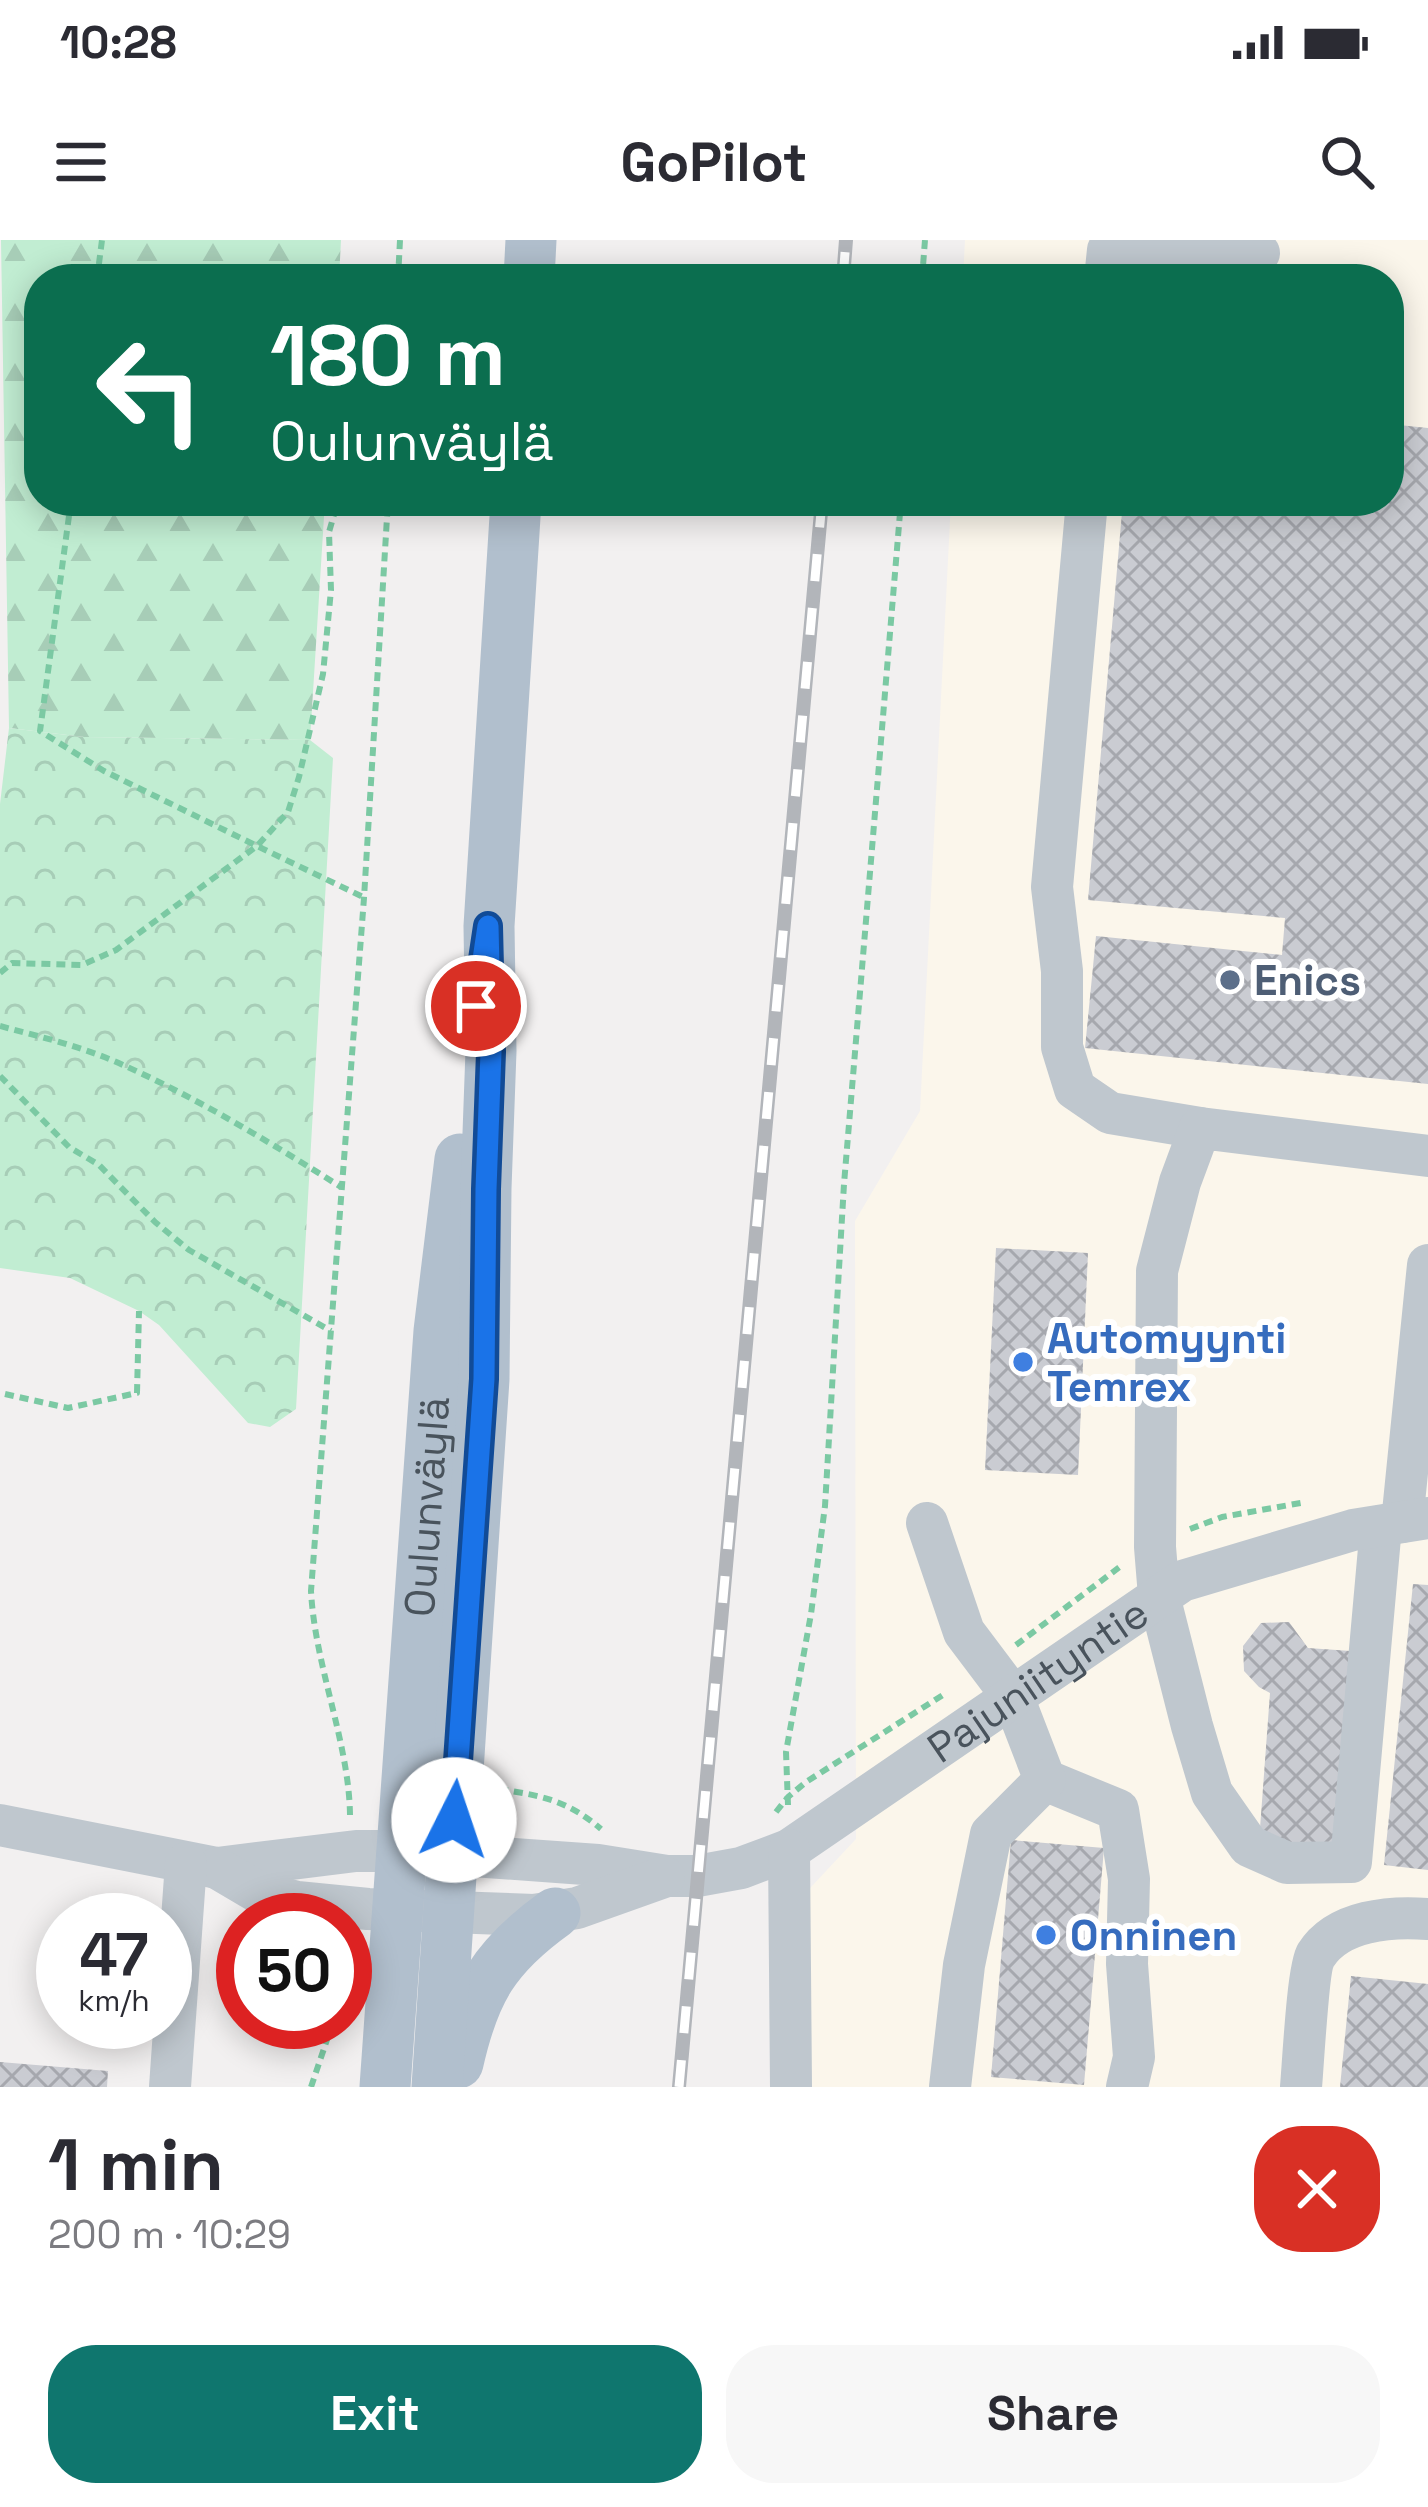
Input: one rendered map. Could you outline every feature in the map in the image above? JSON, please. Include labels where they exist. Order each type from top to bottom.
[{"type":"main road","name":"Oulunväylä","points":[[385,2087],[439,1331],[488,926],[515,516]]},
{"type":"main road","name":"Oulunväylä","points":[[436,2087],[484,1379],[491,1052],[488,926]]},
{"type":"main road","points":[[453,2087],[471,2013],[494,1969],[555,1913]]},
{"type":"street","points":[[1107,264],[1108,250],[1259,253]]},
{"type":"street","points":[[1086,516],[1052,886],[1062,970],[1062,1047],[1075,1089],[1110,1113],[1428,1156]]},
{"type":"street","points":[[1200,1128],[1180,1182],[1157,1271],[1155,1547],[1160,1596],[1212,1792],[1249,1846],[1286,1863],[1351,1862],[1404,1522],[1428,1265]]},
{"type":"street","points":[[927,1522],[964,1632],[1013,1696],[1045,1780],[1118,1810],[1129,1879],[1126,1964],[1134,2057],[1127,2087]]},
{"type":"street","name":"Pajuniityntie","points":[[201,1866],[401,1851],[598,1865],[667,1876],[741,1868],[789,1850],[1183,1581],[1353,1531],[1404,1522]]},
{"type":"street","points":[[950,2087],[964,1965],[991,1834],[1045,1780]]},
{"type":"street","points":[[0,1825],[201,1866],[170,2087]]},
{"type":"street","points":[[789,1850],[791,2087]]},
{"type":"street","name":"Pajuniityntie","points":[[201,1866],[256,1891],[297,1902],[534,1915],[555,1913],[667,1876]]},
{"type":"street","points":[[1300,2087],[1314,1957],[1342,1930],[1401,1917],[1428,1919]]},
{"type":"path","points":[[69,516],[40,731],[104,771],[364,898]]},
{"type":"path","points":[[0,973],[12,963],[82,965],[116,950],[257,846],[288,812],[323,674],[334,516]]},
{"type":"path","points":[[348,1852],[350,1808],[311,1591],[364,898],[387,516]]},
{"type":"path","points":[[789,1850],[785,1752],[825,1506],[844,1184],[900,516]]},
{"type":"path","points":[[0,1025],[120,1063],[184,1094],[341,1187]]},
{"type":"path","points":[[0,1076],[69,1147],[99,1165],[189,1250],[331,1331]]},
{"type":"path","points":[[5,1394],[68,1408],[137,1393],[139,1311]]},
{"type":"path","points":[[346,1782],[406,1782]]},
{"type":"path","points":[[457,1784],[545,1796],[574,1807],[613,1842]]},
{"type":"path","points":[[310,2087],[323,2049]]},
{"type":"shaded area","points":[[965,240],[1428,240],[1428,2087],[802,2087],[797,1902],[856,1839],[855,1221],[920,1111],[950,516],[1404,516],[1404,264],[964,264]]},
{"type":"green space","points":[[1,240],[341,240],[340,264],[24,264],[24,516],[324,516],[310,740],[84,737],[9,728]]},
{"type":"green space","points":[[9,728],[84,737],[310,740],[333,758],[296,1409],[270,1427],[248,1423],[159,1325],[139,1311],[70,1278],[0,1268],[0,804]]},
{"type":"building","points":[[1404,426],[1428,428],[1428,1084],[1085,1048],[1096,936],[1282,955],[1285,918],[1088,900],[1122,516],[1404,516]]},
{"type":"building","points":[[996,1248],[1088,1253],[1078,1475],[985,1470]]},
{"type":"building","points":[[1413,1584],[1428,1585],[1428,1870],[1384,1865]]},
{"type":"building","points":[[1289,1622],[1308,1648],[1351,1651],[1335,1848],[1259,1842],[1270,1693],[1244,1671],[1243,1646],[1261,1623]]},
{"type":"building","points":[[1011,1840],[1104,1848],[1084,2085],[991,2077]]},
{"type":"building","points":[[1351,1976],[1428,1984],[1428,2087],[1340,2087]]},
{"type":"building","points":[[0,2062],[108,2071],[107,2087],[0,2087]]},
{"type":"railway","points":[[844,264],[846,240]]},
{"type":"railway","points":[[679,2087],[821,516]]},
{"type":"place","name":"Enics","points":[[1230,980]]},
{"type":"place","name":"Automyynti Temrex","points":[[1023,1362]]},
{"type":"place","name":"Onninen","points":[[1046,1935]]},
{"type":"route","points":[[454,1820],[484,1379],[491,1052],[488,926],[476,1006]]}]
